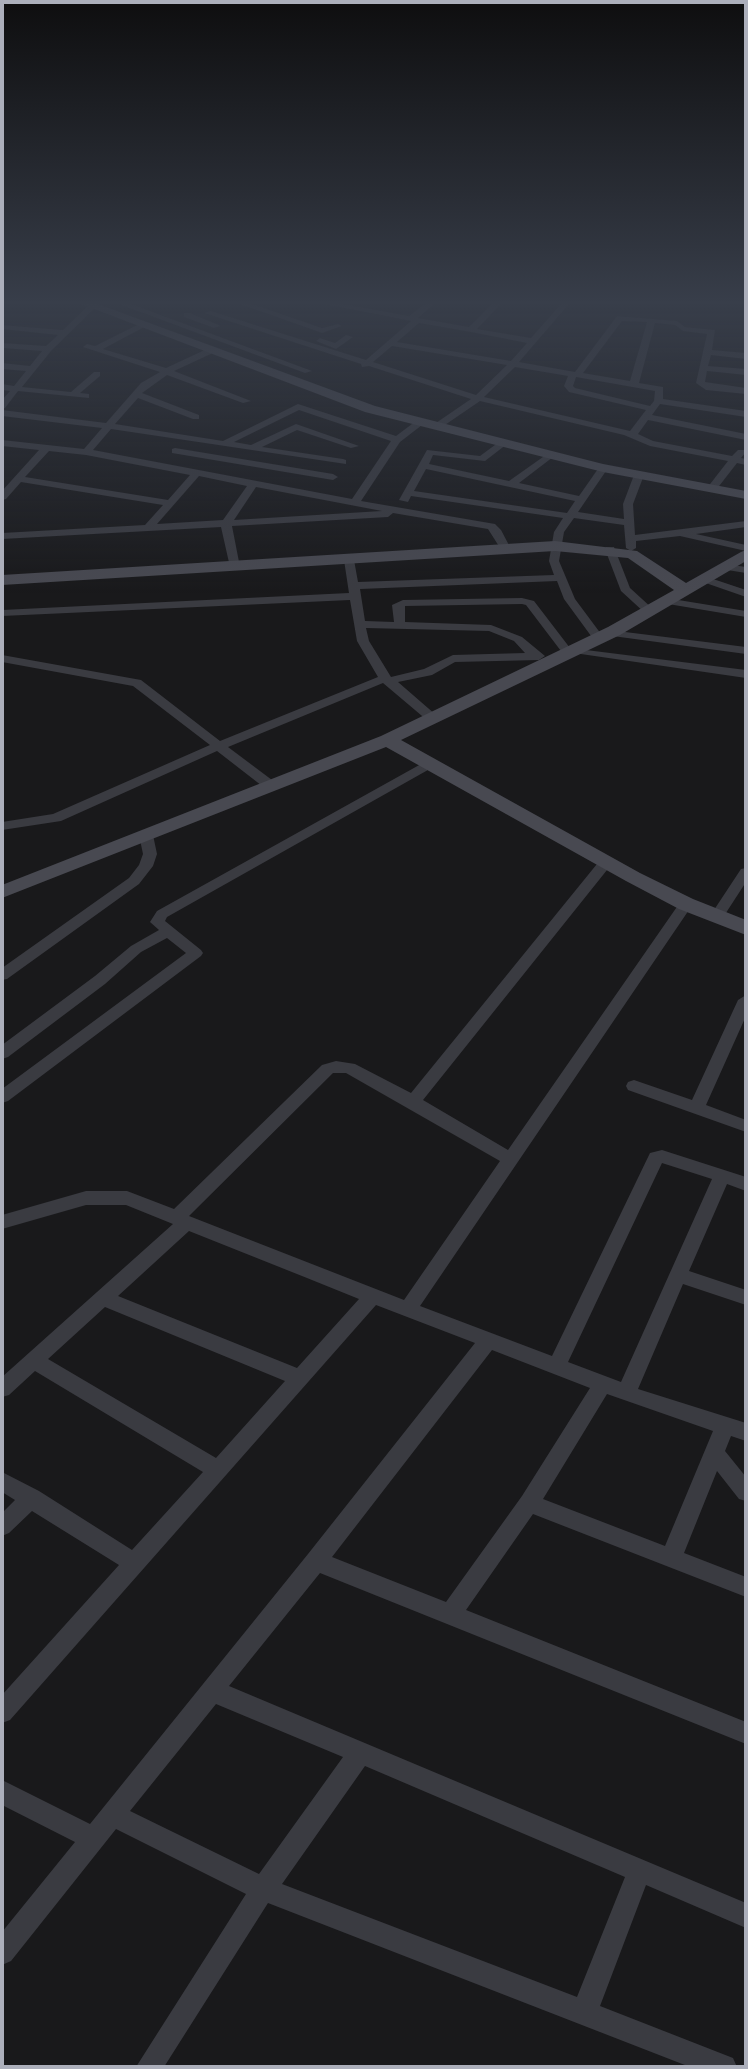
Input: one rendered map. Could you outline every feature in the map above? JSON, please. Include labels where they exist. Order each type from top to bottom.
[{"type":"street","points":[[86,452],[131,401]]},
{"type":"street","points":[[153,401],[196,418]]},
{"type":"street","points":[[347,401],[419,423],[603,468],[746,495]]},
{"type":"street","points":[[436,427],[474,401]]},
{"type":"street","points":[[489,401],[632,435],[650,443],[741,461]]},
{"type":"street","points":[[616,401],[746,437]]},
{"type":"street","points":[[632,435],[655,401]]},
{"type":"street","points":[[223,444],[296,408],[397,440]]},
{"type":"street","points":[[652,409],[746,414]]},
{"type":"street","points":[[2,413],[110,425],[343,462]]},
{"type":"street","points":[[355,502],[397,440],[419,423]]},
{"type":"street","points":[[252,448],[296,427],[354,446]]},
{"type":"street","points":[[320,496],[366,430]]},
{"type":"street","points":[[2,443],[86,452],[491,526],[506,549]]},
{"type":"street","points":[[403,512],[408,493],[422,465],[433,451],[482,459],[502,444]]},
{"type":"street","points":[[712,488],[741,461],[746,444]]},
{"type":"street","points":[[2,497],[47,448]]},
{"type":"street","points":[[175,451],[333,477]]},
{"type":"street","points":[[511,484],[550,455]]},
{"type":"street","points":[[422,465],[580,499]]},
{"type":"street","points":[[603,468],[570,515],[555,546],[554,561],[559,578],[604,636],[746,652]]},
{"type":"street","points":[[148,528],[196,474]]},
{"type":"street","points":[[630,546],[628,504],[639,475]]},
{"type":"street","points":[[18,479],[170,503]]},
{"type":"street","points":[[235,567],[226,524],[253,484]]},
{"type":"street","points":[[408,493],[630,523]]},
{"type":"street","points":[[2,536],[403,512]]},
{"type":"street","points":[[2,580],[555,546],[610,550],[673,532],[746,524]]},
{"type":"street","points":[[673,532],[746,548]]},
{"type":"street","points":[[630,546],[685,590]]},
{"type":"street","points":[[610,550],[625,589],[649,611]]},
{"type":"street","points":[[2,892],[387,740],[604,636],[746,555]]},
{"type":"street","points":[[349,560],[363,641],[386,679],[432,718]]},
{"type":"street","points":[[725,567],[746,570]]},
{"type":"street","points":[[2,613],[559,578]]},
{"type":"street","points":[[704,579],[746,594]]},
{"type":"street","points":[[400,624],[398,605],[403,603],[522,601],[530,603],[568,653]]},
{"type":"street","points":[[666,601],[746,614]]},
{"type":"street","points":[[359,624],[491,628],[518,639],[535,656]]},
{"type":"street","points":[[2,826],[56,818],[218,746],[386,679],[428,673],[453,659],[568,653],[746,674]]},
{"type":"street","points":[[2,658],[137,683],[271,786]]},
{"type":"street","points":[[387,740],[686,904],[746,928]]},
{"type":"street","points":[[2,1097],[196,953],[157,922],[162,914],[430,763]]},
{"type":"street","points":[[2,812],[19,824]]},
{"type":"street","points":[[2,975],[134,881],[146,866],[150,854],[146,835]]},
{"type":"street","points":[[412,1102],[606,862]]},
{"type":"street","points":[[718,916],[746,872]]},
{"type":"street","points":[[408,1309],[686,904]]},
{"type":"street","points":[[2,1054],[100,980],[136,949],[167,931]]},
{"type":"street","points":[[696,1109],[746,1000]]},
{"type":"street","points":[[2,1389],[103,1298],[328,1069],[349,1068],[510,1159]]},
{"type":"street","points":[[634,1086],[746,1126]]},
{"type":"street","points":[[557,1366],[656,1158],[662,1156],[745,1182]]},
{"type":"street","points":[[626,1393],[722,1176]]},
{"type":"street","points":[[2,1222],[86,1198],[127,1198],[626,1393],[746,1432]]},
{"type":"street","points":[[679,1275],[746,1298]]},
{"type":"street","points":[[2,1712],[373,1296]]},
{"type":"street","points":[[103,1298],[300,1378]]},
{"type":"street","points":[[2,1952],[213,1691],[488,1340]]},
{"type":"street","points":[[33,1361],[218,1470]]},
{"type":"street","points":[[450,1615],[529,1503],[603,1384]]},
{"type":"street","points":[[671,1558],[725,1426]]},
{"type":"street","points":[[714,1452],[746,1492]]},
{"type":"street","points":[[2,1480],[134,1563]]},
{"type":"street","points":[[2,1526],[32,1498]]},
{"type":"street","points":[[529,1503],[746,1587]]},
{"type":"street","points":[[316,1561],[746,1733]]},
{"type":"street","points":[[213,1691],[746,1915]]},
{"type":"street","points":[[149,2067],[263,1889],[360,1753]]},
{"type":"street","points":[[2,1793],[94,1839]]},
{"type":"street","points":[[113,1815],[263,1889],[724,2067]]},
{"type":"street","points":[[584,2014],[640,1870]]}]
